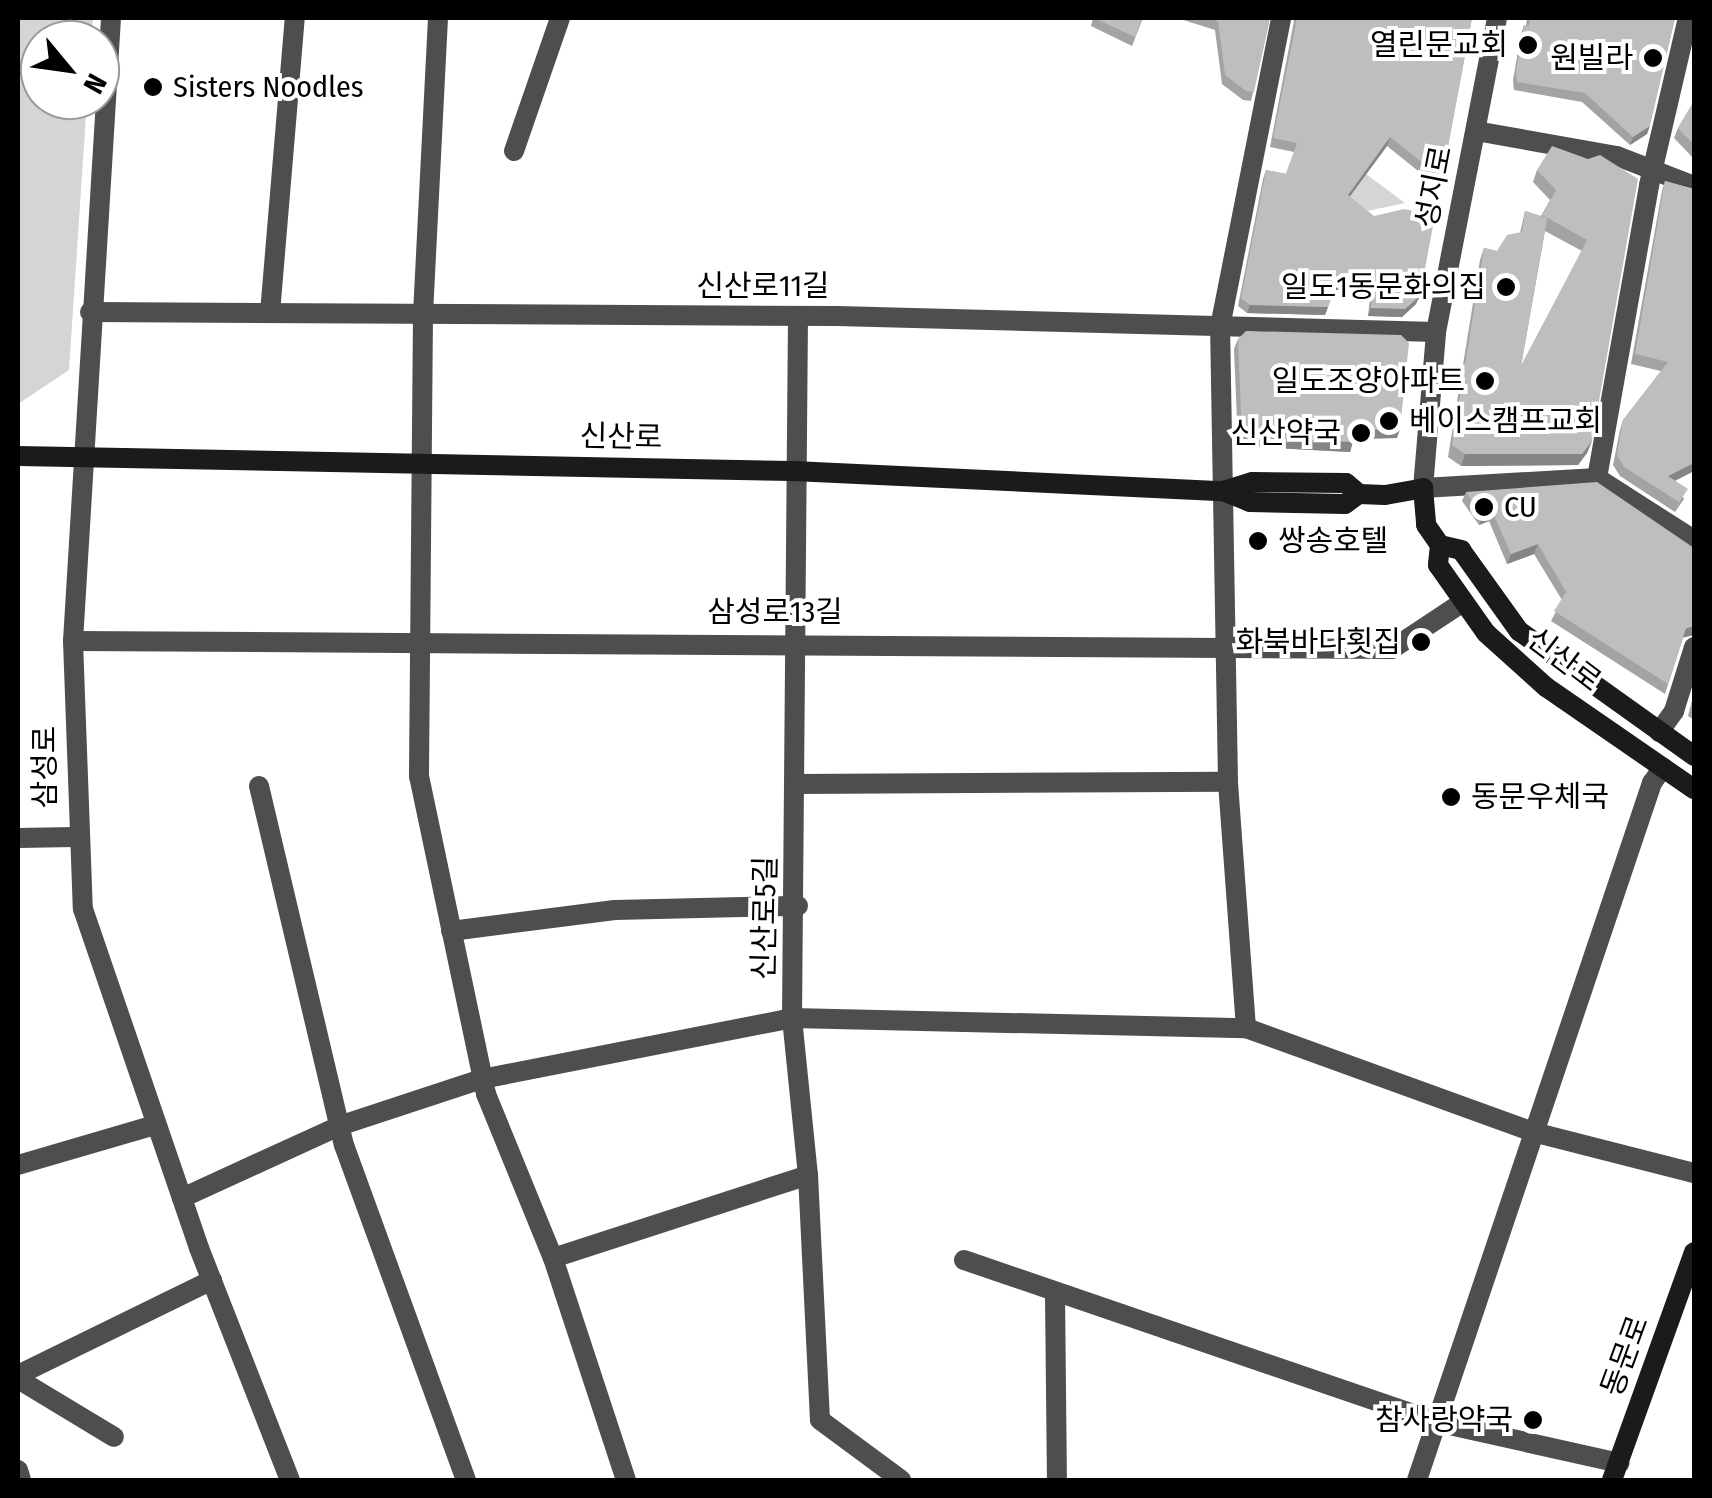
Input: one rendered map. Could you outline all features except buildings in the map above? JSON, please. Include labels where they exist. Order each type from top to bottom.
[{"type":"main road","name":"신산로","points":[[18,456],[793,471],[1223,492],[1271,482],[1346,483],[1359,494],[1424,488],[1426,525],[1440,545],[1438,565],[1463,602],[1516,664],[1694,789]]},
{"type":"main road","name":"신산로","points":[[1440,545],[1461,550],[1518,632],[1694,756]]},
{"type":"main road","name":"동문로","points":[[1615,1472],[1694,1252]]},
{"type":"street","name":"삼성로","points":[[111,18],[80,455],[73,641],[76,837],[83,909],[182,1198],[290,1480]]},
{"type":"street","points":[[270,313],[294,18]]},
{"type":"street","points":[[438,18],[423,314],[418,776],[482,1079],[553,1258],[626,1480]]},
{"type":"street","points":[[514,151],[560,18]]},
{"type":"street","points":[[1246,1028],[1228,782],[1220,327],[1281,18]]},
{"type":"street","name":"성지로","points":[[1424,488],[1436,332],[1497,18]]},
{"type":"street","points":[[1597,478],[1654,168],[1688,18]]},
{"type":"street","points":[[1476,130],[1654,168],[1694,186]]},
{"type":"street","name":"신산로11길","points":[[90,312],[798,316],[1436,332]]},
{"type":"street","name":"신산로5길","points":[[798,316],[793,471],[798,906],[792,1018],[808,1174],[820,1420],[901,1480]]},
{"type":"street","points":[[1424,488],[1597,478],[1694,540]]},
{"type":"street","name":"삼성로13길","points":[[73,641],[795,642],[1392,649],[1463,602]]},
{"type":"street","points":[[1659,732],[1674,711],[1694,647]]},
{"type":"street","points":[[1418,1480],[1533,1132],[1663,768]]},
{"type":"street","points":[[796,784],[1228,782]]},
{"type":"street","points":[[258,786],[339,1126],[466,1480]]},
{"type":"street","points":[[18,838],[76,837]]},
{"type":"street","points":[[451,932],[615,910],[798,906]]},
{"type":"street","points":[[182,1198],[339,1126],[482,1079],[792,1018],[1246,1028],[1533,1132],[1694,1172]]},
{"type":"street","points":[[18,1165],[156,1124]]},
{"type":"street","points":[[553,1258],[808,1174]]},
{"type":"street","points":[[964,1260],[1436,1422],[1615,1472]]},
{"type":"street","points":[[18,1377],[212,1280]]},
{"type":"street","points":[[1055,1294],[1058,1480]]},
{"type":"street","points":[[18,1377],[114,1436]]},
{"type":"street","points":[[18,1470],[22,1480]]},
{"type":"shaded area","points":[[18,18],[93,18],[20,20],[20,120],[86,120],[69,370],[18,404]]},
{"type":"shaded area","points":[[1366,174],[1405,203],[1358,213],[1344,203]]},
{"type":"place","name":"열린문교회","points":[[1528,45]]},
{"type":"place","name":"원빌라","points":[[1653,58]]},
{"type":"place","name":"Sisters Noodles","points":[[153,87]]},
{"type":"place","name":"일도1동문화의집","points":[[1506,287]]},
{"type":"place","name":"일도조양아파트","points":[[1485,381]]},
{"type":"place","name":"베이스캠프교회","points":[[1389,421]]},
{"type":"place","name":"신산약국","points":[[1361,433]]},
{"type":"place","name":"CU","points":[[1484,507]]},
{"type":"place","name":"쌍송호텔","points":[[1258,541]]},
{"type":"place","name":"화북바다횟집","points":[[1421,642]]},
{"type":"place","name":"동문우체국","points":[[1451,797]]},
{"type":"place","name":"참사랑약국","points":[[1533,1420]]}]
